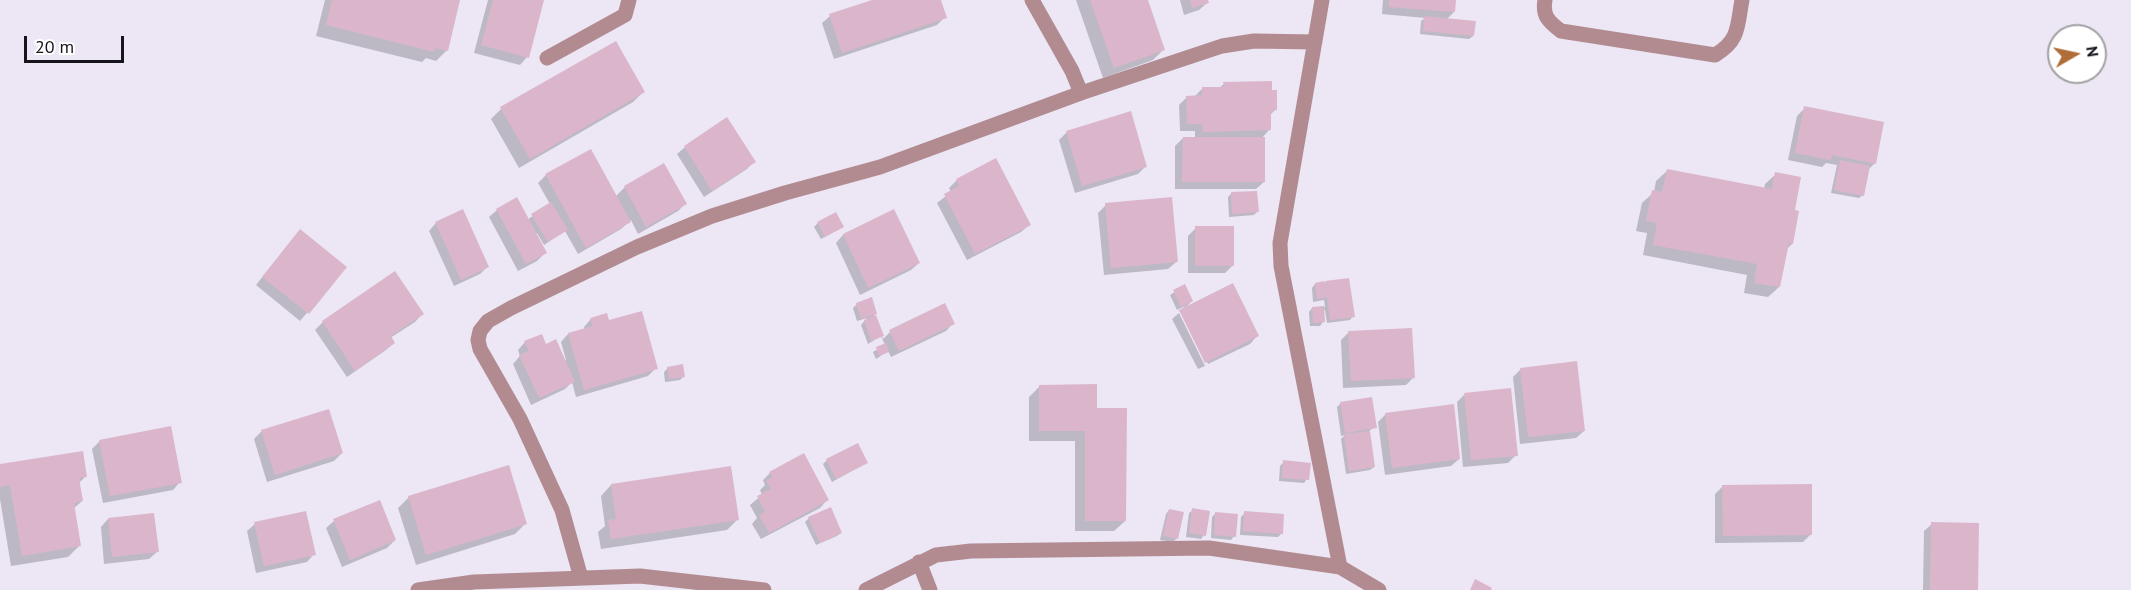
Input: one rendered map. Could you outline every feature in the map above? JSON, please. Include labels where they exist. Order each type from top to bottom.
[{"type":"street","points":[[547,58],[625,15],[629,0]]},
{"type":"street","points":[[1032,0],[1072,71],[1081,93]]},
{"type":"street","points":[[1322,0],[1282,220],[1280,243],[1281,266],[1340,567]]},
{"type":"street","points":[[1545,0],[1543,10],[1548,22],[1561,31],[1715,55],[1727,48],[1736,35],[1742,0]]},
{"type":"street","points":[[581,578],[562,510],[520,418],[480,349],[478,340],[480,331],[488,321],[676,229],[785,192],[880,167],[1081,93],[1222,46],[1254,41],[1315,42]]},
{"type":"street","points":[[866,590],[936,555],[972,551],[1209,548],[1340,567],[1379,590]]},
{"type":"street","points":[[919,562],[930,590]]},
{"type":"street","points":[[418,590],[474,582],[640,576],[764,590]]},
{"type":"building","points":[[332,0],[460,0],[448,51],[435,48],[434,52],[326,25]]},
{"type":"building","points":[[493,0],[544,0],[529,58],[481,45]]},
{"type":"building","points":[[872,0],[941,0],[947,18],[842,53],[829,14]]},
{"type":"building","points":[[1090,0],[1148,0],[1165,50],[1114,68]]},
{"type":"building","points":[[1190,0],[1208,0],[1209,3],[1192,8]]},
{"type":"building","points":[[1389,0],[1456,0],[1455,12],[1389,7]]},
{"type":"building","points":[[1424,16],[1476,21],[1474,36],[1423,31]]},
{"type":"building","points":[[616,41],[645,92],[530,159],[500,107]]},
{"type":"building","points":[[1272,81],[1272,90],[1277,90],[1277,110],[1271,111],[1271,130],[1203,132],[1202,124],[1187,124],[1186,96],[1202,95],[1202,87],[1224,87],[1223,82]]},
{"type":"building","points":[[1804,106],[1884,122],[1876,164],[1832,155],[1831,160],[1795,153]]},
{"type":"building","points":[[1131,111],[1147,167],[1082,186],[1066,131]]},
{"type":"building","points":[[727,117],[756,162],[712,191],[684,146]]},
{"type":"building","points":[[1183,137],[1265,137],[1265,182],[1182,182]]},
{"type":"building","points":[[591,149],[631,222],[586,248],[545,174]]},
{"type":"building","points":[[996,158],[1031,225],[975,254],[944,194],[959,186],[956,179]]},
{"type":"building","points":[[1840,160],[1870,166],[1864,196],[1834,190]]},
{"type":"building","points":[[664,163],[687,204],[646,227],[624,186]]},
{"type":"building","points":[[1667,169],[1772,189],[1775,172],[1801,177],[1795,210],[1799,211],[1793,244],[1789,243],[1780,287],[1754,283],[1757,264],[1653,245],[1657,223],[1646,221],[1652,190],[1662,192]]},
{"type":"building","points":[[1257,191],[1259,212],[1232,214],[1231,192]]},
{"type":"building","points":[[517,197],[547,253],[526,264],[496,209]]},
{"type":"building","points":[[1172,197],[1178,262],[1111,268],[1105,203]]},
{"type":"building","points":[[551,202],[568,230],[548,242],[531,214]]},
{"type":"building","points":[[463,209],[489,267],[461,280],[435,222]]},
{"type":"building","points":[[894,209],[920,263],[868,288],[843,234]]},
{"type":"building","points":[[836,212],[844,227],[825,237],[817,222]]},
{"type":"building","points":[[1195,226],[1234,226],[1234,266],[1195,266]]},
{"type":"building","points":[[300,229],[347,267],[309,314],[262,277]]},
{"type":"building","points":[[395,271],[424,314],[391,336],[395,343],[355,371],[322,321]]},
{"type":"building","points":[[1349,278],[1355,317],[1330,320],[1327,297],[1317,299],[1315,283],[1324,281],[1326,295],[1325,281]]},
{"type":"building","points":[[1233,283],[1259,336],[1205,363],[1179,310]]},
{"type":"building","points":[[1185,284],[1193,301],[1181,307],[1173,290]]},
{"type":"building","points":[[872,297],[877,314],[861,319],[856,303]]},
{"type":"building","points":[[945,303],[955,324],[899,351],[889,330]]},
{"type":"building","points":[[1324,306],[1325,322],[1313,323],[1312,307]]},
{"type":"building","points":[[642,311],[658,369],[584,390],[568,333],[593,326],[590,318],[607,313],[609,320]]},
{"type":"building","points":[[876,315],[884,336],[871,341],[864,320]]},
{"type":"building","points":[[1412,328],[1415,378],[1351,381],[1348,331]]},
{"type":"building","points":[[542,334],[546,344],[556,339],[575,382],[539,398],[519,355],[529,351],[524,341]]},
{"type":"building","points":[[886,343],[889,352],[879,356],[876,347]]},
{"type":"building","points":[[1577,361],[1585,431],[1528,437],[1520,368]]},
{"type":"building","points":[[683,364],[685,377],[669,379],[667,367]]},
{"type":"building","points":[[1097,384],[1097,408],[1127,408],[1126,521],[1085,521],[1085,431],[1039,431],[1039,385]]},
{"type":"building","points":[[1511,388],[1518,456],[1471,460],[1464,393]]},
{"type":"building","points":[[1372,397],[1377,428],[1345,433],[1340,402]]},
{"type":"building","points":[[1454,404],[1460,459],[1392,468],[1385,413]]},
{"type":"building","points":[[329,409],[343,453],[275,475],[261,430]]},
{"type":"building","points":[[171,426],[182,483],[110,496],[99,440]]},
{"type":"building","points":[[1370,431],[1375,467],[1349,471],[1344,434]]},
{"type":"building","points":[[858,443],[868,463],[836,479],[826,459]]},
{"type":"building","points":[[83,451],[87,477],[79,478],[83,501],[74,503],[81,546],[22,556],[10,485],[0,487],[0,464]]},
{"type":"building","points":[[804,453],[829,500],[769,533],[759,515],[765,512],[757,496],[771,489],[766,481],[773,477],[769,472]]},
{"type":"building","points":[[1283,460],[1311,463],[1309,480],[1282,478]]},
{"type":"building","points":[[509,465],[527,524],[426,555],[408,496]]},
{"type":"building","points":[[731,466],[739,520],[611,539],[608,520],[616,519],[611,484]]},
{"type":"building","points":[[1812,484],[1812,535],[1723,536],[1722,485]]},
{"type":"building","points":[[380,500],[396,540],[350,560],[333,519]]},
{"type":"building","points":[[831,507],[842,533],[820,543],[808,517]]},
{"type":"building","points":[[1192,508],[1210,511],[1206,536],[1189,533]]},
{"type":"building","points":[[1169,509],[1184,512],[1178,539],[1163,536]]},
{"type":"building","points":[[306,511],[316,555],[264,566],[254,522]]},
{"type":"building","points":[[1244,511],[1284,514],[1283,534],[1243,531]]},
{"type":"building","points":[[1215,512],[1238,514],[1236,537],[1214,535]]},
{"type":"building","points":[[154,513],[159,552],[112,557],[108,518]]},
{"type":"building","points":[[1931,522],[1979,523],[1978,590],[1930,590]]},
{"type":"building","points":[[1475,579],[1492,588],[1491,590],[1470,590]]}]
